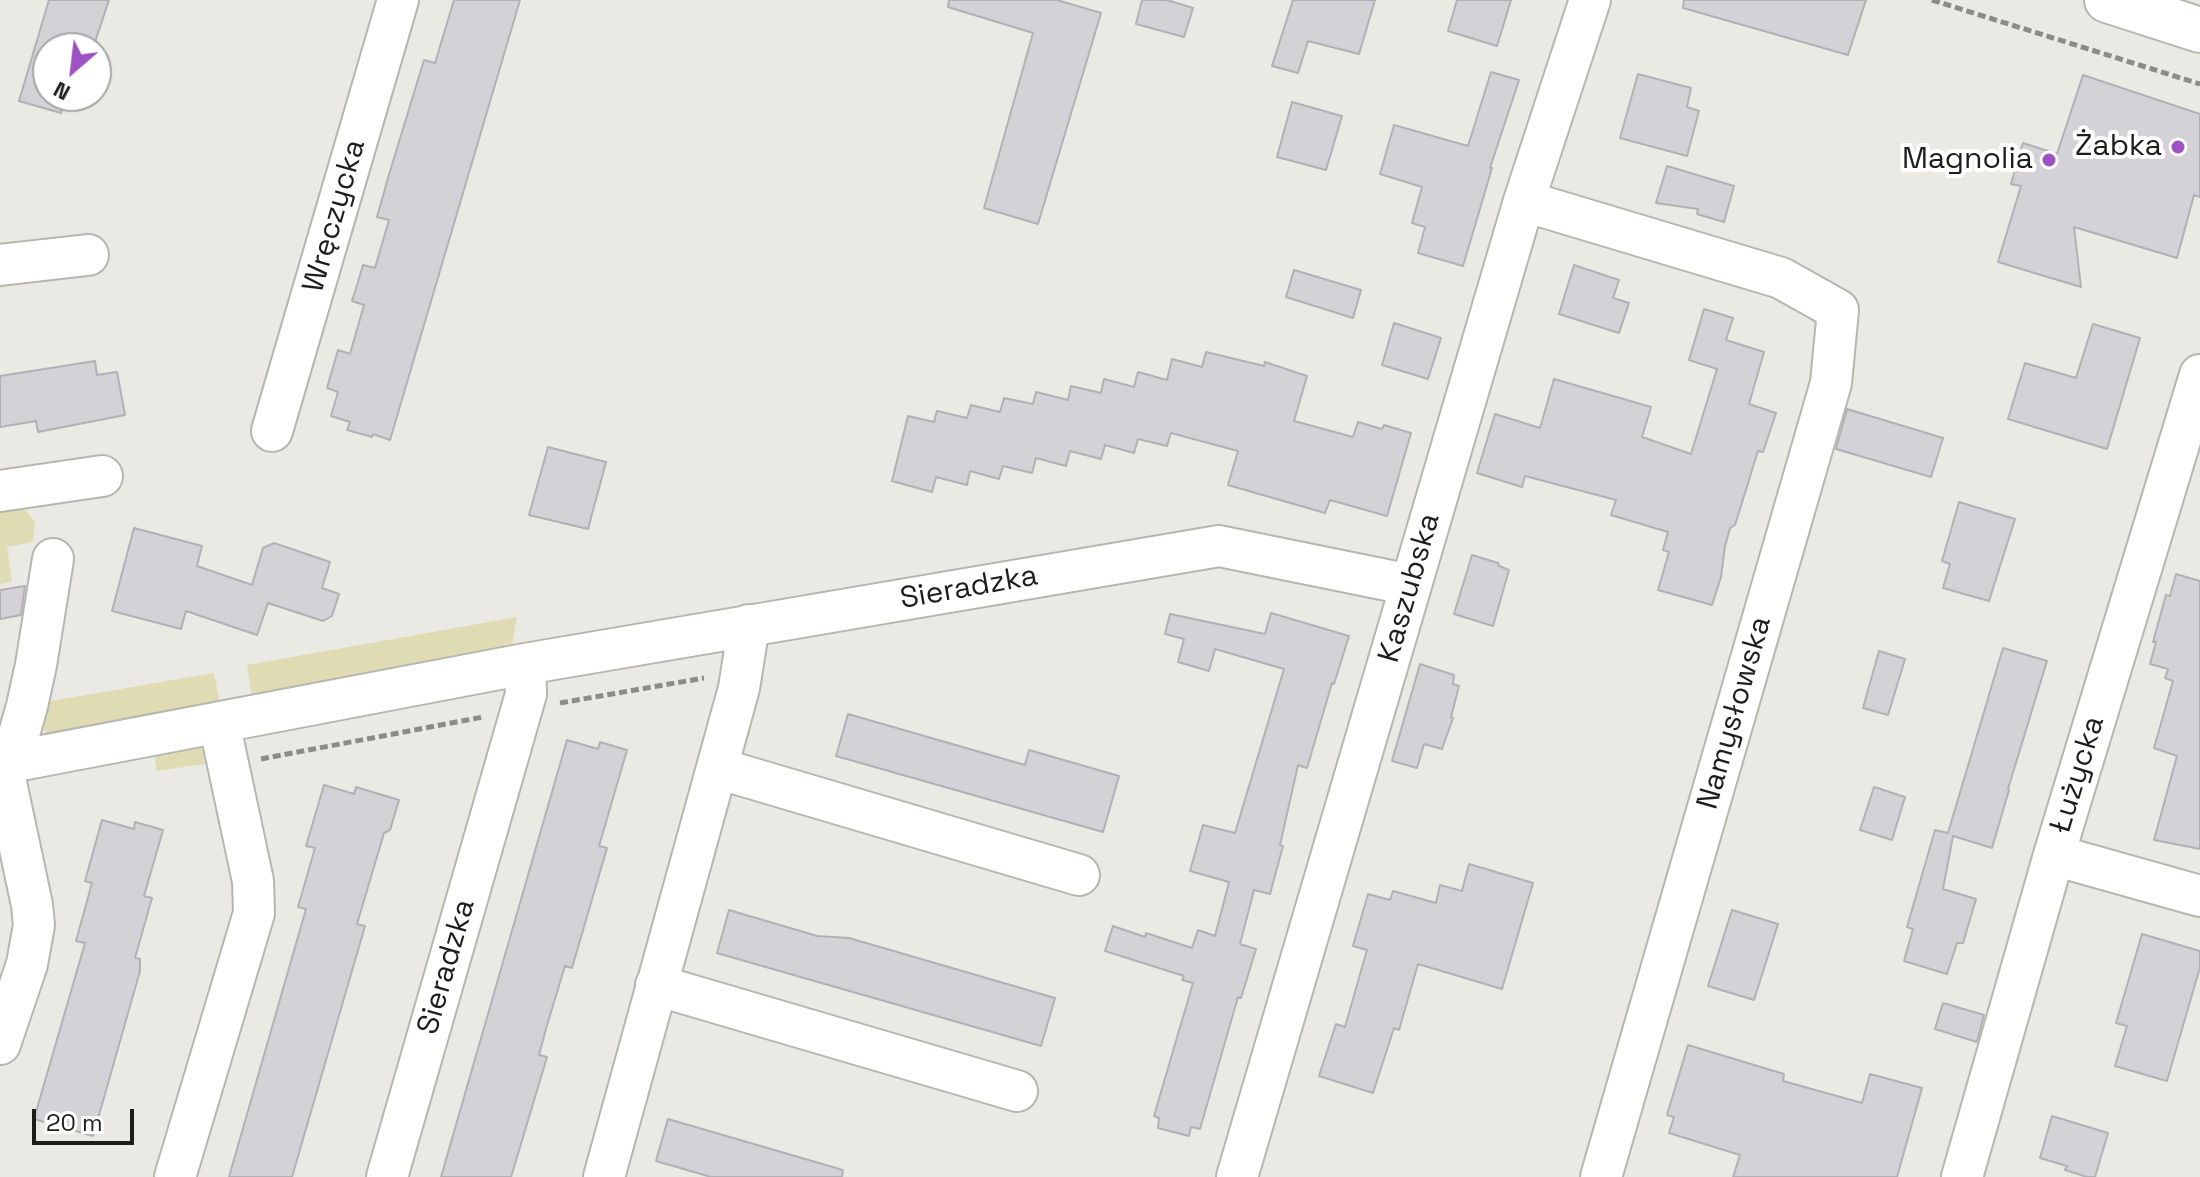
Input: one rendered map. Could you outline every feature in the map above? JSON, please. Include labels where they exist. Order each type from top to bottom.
[{"type":"main road","points":[[2107,0],[2200,30]]},
{"type":"street","name":"Wręczycka","points":[[272,431],[398,0]]},
{"type":"street","name":"Kaszubska","points":[[1237,1177],[1524,201],[1590,0]]},
{"type":"street","name":"Namysłowska","points":[[1524,201],[1781,278],[1838,310],[1831,383],[1601,1177]]},
{"type":"street","points":[[0,265],[88,255]]},
{"type":"street","name":"Łużycka","points":[[1962,1177],[2054,855],[2200,375]]},
{"type":"street","points":[[0,491],[102,476]]},
{"type":"street","name":"Sieradzka","points":[[4,763],[525,664],[1219,546],[1411,585]]},
{"type":"street","points":[[0,1044],[27,964],[34,925],[4,763],[27,706],[53,559]]},
{"type":"street","points":[[604,1177],[739,688],[749,625]]},
{"type":"street","name":"Sieradzka","points":[[387,1177],[526,694],[525,664]]},
{"type":"street","points":[[175,1177],[254,913],[253,881],[219,722]]},
{"type":"street","points":[[717,768],[1079,875]]},
{"type":"street","points":[[2054,855],[2200,896]]},
{"type":"street","points":[[656,985],[1017,1091]]},
{"type":"path","points":[[1932,0],[2200,84]]},
{"type":"path","points":[[229,763],[742,671]]},
{"type":"shaded area","points":[[0,502],[26,511],[35,522],[33,542],[7,547],[12,581],[0,584]]},
{"type":"shaded area","points":[[517,617],[511,651],[252,698],[247,665]]},
{"type":"shaded area","points":[[214,673],[220,703],[49,734],[38,727],[39,703]]},
{"type":"shaded area","points":[[200,739],[218,762],[157,771],[157,753]]},
{"type":"building","points":[[49,0],[109,0],[98,32],[39,32]]},
{"type":"building","points":[[454,0],[520,0],[390,440],[347,430],[350,422],[331,416],[338,392],[327,388],[338,350],[350,354],[364,305],[352,301],[363,265],[375,268],[389,220],[377,217],[388,178],[424,60],[435,63]]},
{"type":"building","points":[[949,0],[1057,0],[1101,13],[1038,224],[984,208],[1033,33],[948,7]]},
{"type":"building","points":[[1142,0],[1167,0],[1193,8],[1184,37],[1136,24]]},
{"type":"building","points":[[1293,0],[1375,0],[1359,54],[1308,41],[1298,73],[1272,66]]},
{"type":"building","points":[[1457,0],[1511,0],[1497,46],[1448,31]]},
{"type":"building","points":[[1684,0],[1866,0],[1848,55],[1683,8]]},
{"type":"building","points":[[32,57],[32,105],[19,101]]},
{"type":"building","points":[[1491,72],[1519,80],[1463,266],[1418,253],[1425,227],[1412,223],[1422,187],[1380,174],[1394,125],[1468,146]]},
{"type":"building","points":[[1638,74],[1691,88],[1687,107],[1699,111],[1687,156],[1620,138]]},
{"type":"building","points":[[2083,75],[2200,114],[2200,197],[2194,195],[2177,258],[2074,227],[2081,287],[1998,262],[2021,186],[2011,184],[2023,143],[2057,154]]},
{"type":"building","points":[[1292,102],[1342,116],[1326,170],[1277,157]]},
{"type":"building","points":[[1667,166],[1734,186],[1724,222],[1697,214],[1698,209],[1656,203]]},
{"type":"building","points":[[1574,265],[1619,280],[1613,298],[1629,303],[1619,333],[1559,314]]},
{"type":"building","points":[[1294,270],[1361,290],[1353,318],[1286,297]]},
{"type":"building","points":[[1704,309],[1733,318],[1726,340],[1764,352],[1749,404],[1776,413],[1763,452],[1758,451],[1735,525],[1730,528],[1712,605],[1658,590],[1669,552],[1663,550],[1668,532],[1611,515],[1616,500],[1525,476],[1522,487],[1477,473],[1495,414],[1540,428],[1554,379],[1651,407],[1642,437],[1691,454],[1717,369],[1689,360]]},
{"type":"building","points":[[1394,323],[1441,338],[1428,379],[1382,365]]},
{"type":"building","points":[[2093,324],[2140,338],[2107,449],[2008,419],[2025,363],[2076,378]]},
{"type":"building","points":[[1206,352],[1264,366],[1265,362],[1307,376],[1294,421],[1353,437],[1358,422],[1411,433],[1387,516],[1330,500],[1325,513],[1228,485],[1238,451],[1171,433],[1167,446],[1138,439],[1134,453],[1105,445],[1101,459],[1070,451],[1066,466],[1036,458],[1032,473],[1003,466],[999,479],[970,471],[967,485],[936,477],[932,492],[892,481],[908,416],[934,422],[937,411],[967,418],[971,405],[1000,412],[1004,398],[1033,404],[1036,392],[1068,400],[1071,386],[1101,393],[1104,379],[1134,387],[1138,372],[1167,380],[1172,359],[1202,367]]},
{"type":"building","points":[[95,361],[97,375],[117,372],[125,415],[38,432],[36,421],[0,427],[0,376]]},
{"type":"building","points":[[1847,409],[1943,438],[1931,477],[1836,449]]},
{"type":"building","points":[[548,447],[606,462],[588,529],[529,515]]},
{"type":"building","points":[[1959,502],[2015,519],[1989,601],[1943,588],[1950,564],[1942,561]]},
{"type":"building","points":[[134,528],[202,546],[197,566],[252,585],[263,548],[274,543],[330,562],[322,588],[339,594],[332,616],[323,621],[268,603],[257,635],[186,611],[181,629],[112,611]]},
{"type":"building","points":[[1472,555],[1509,570],[1493,626],[1454,614]]},
{"type":"building","points":[[2176,574],[2200,581],[2200,849],[2154,840],[2177,756],[2154,748],[2173,681],[2165,678],[2168,669],[2150,664],[2166,595],[2170,596]]},
{"type":"building","points":[[25,586],[21,615],[0,619],[0,590]]},
{"type":"building","points":[[1271,613],[1349,636],[1307,768],[1298,765],[1280,845],[1283,846],[1270,894],[1254,890],[1240,944],[1256,949],[1241,998],[1238,997],[1200,1129],[1191,1127],[1189,1136],[1158,1128],[1159,1118],[1154,1116],[1193,983],[1182,980],[1184,976],[1105,951],[1113,926],[1192,948],[1198,930],[1215,936],[1229,882],[1190,871],[1203,825],[1235,833],[1284,669],[1215,649],[1209,671],[1178,662],[1184,639],[1165,634],[1170,614],[1265,634]]},
{"type":"building","points":[[2003,648],[2047,661],[1992,848],[1953,836],[1943,889],[1976,899],[1963,943],[1957,943],[1947,974],[1904,961],[1913,929],[1907,927],[1935,830],[1948,833]]},
{"type":"building","points":[[1879,651],[1905,659],[1888,715],[1863,708]]},
{"type":"building","points":[[1420,664],[1454,675],[1453,684],[1459,686],[1453,718],[1442,749],[1424,744],[1417,768],[1392,761]]},
{"type":"building","points":[[848,714],[1025,765],[1029,750],[1119,776],[1103,832],[836,756]]},
{"type":"building","points":[[567,740],[598,749],[600,742],[627,750],[599,846],[607,848],[572,968],[565,966],[539,1055],[547,1057],[511,1177],[441,1177]]},
{"type":"building","points":[[324,785],[354,794],[356,787],[399,800],[390,830],[384,833],[357,924],[365,926],[292,1177],[229,1177],[306,909],[298,907],[315,848],[306,846]]},
{"type":"building","points":[[1874,787],[1905,797],[1892,840],[1860,830]]},
{"type":"building","points":[[102,820],[134,829],[135,822],[163,830],[144,896],[152,898],[135,958],[140,959],[140,971],[93,1136],[34,1119],[85,943],[76,941],[92,883],[85,881]]},
{"type":"building","points":[[1469,864],[1533,883],[1502,989],[1418,964],[1399,1030],[1394,1028],[1373,1093],[1319,1076],[1336,1024],[1345,1027],[1367,950],[1353,946],[1368,894],[1390,900],[1393,891],[1436,903],[1440,885],[1462,891]]},
{"type":"building","points":[[729,910],[817,936],[849,938],[1055,998],[1041,1046],[717,953]]},
{"type":"building","points":[[1732,910],[1778,924],[1754,1000],[1708,986]]},
{"type":"building","points":[[2142,934],[2200,951],[2200,967],[2167,1081],[2115,1066],[2127,1026],[2116,1023]]},
{"type":"building","points":[[1943,1003],[1984,1015],[1977,1042],[1935,1029]]},
{"type":"building","points":[[1688,1045],[1784,1074],[1783,1081],[1862,1103],[1870,1074],[1922,1088],[1897,1177],[1733,1177],[1740,1155],[1669,1133],[1674,1117],[1667,1115]]},
{"type":"building","points":[[2052,1116],[2108,1133],[2095,1177],[2065,1170],[2067,1166],[2040,1158]]},
{"type":"building","points":[[668,1119],[843,1170],[842,1177],[711,1177],[656,1161]]},
{"type":"place","name":"Żabka","points":[[2178,147]]},
{"type":"place","name":"Magnolia","points":[[2049,160]]}]
